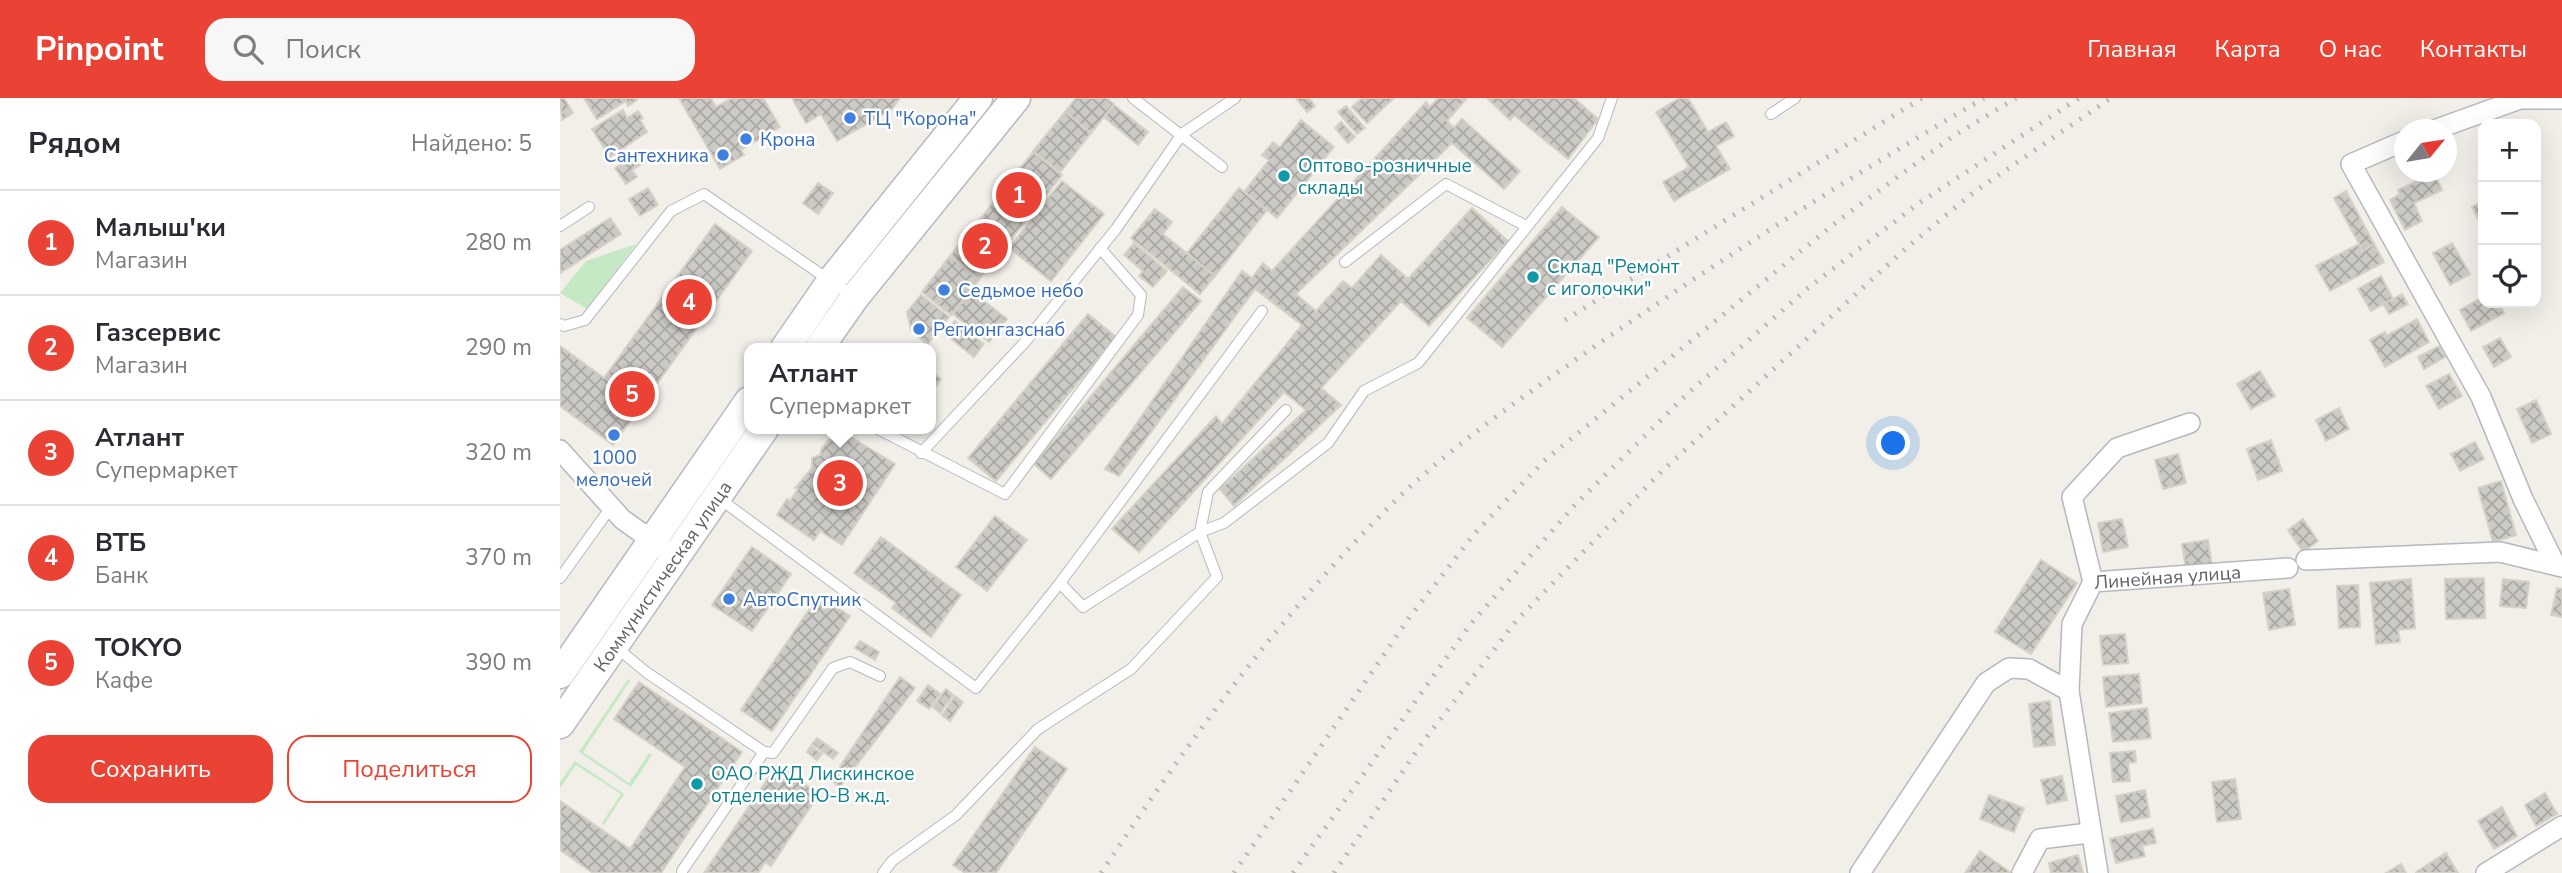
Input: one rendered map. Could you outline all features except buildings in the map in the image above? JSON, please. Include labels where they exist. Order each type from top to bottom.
[{"type":"main road","points":[[788,343],[832,280],[978,98]]},
{"type":"main road","points":[[823,343],[855,297],[1016,98]]},
{"type":"main road","name":"Коммунистическая улица","points":[[560,674],[744,408]]},
{"type":"main road","name":"Коммунистическая улица","points":[[560,724],[761,434]]},
{"type":"street","points":[[2457,122],[2519,99],[2562,99]]},
{"type":"street","name":"Линейная улица","points":[[2394,145],[2351,164],[2481,397],[2524,499],[2559,566]]},
{"type":"street","points":[[2093,582],[2072,497],[2116,448],[2190,423]]},
{"type":"street","points":[[560,450],[611,507],[675,557]]},
{"type":"street","name":"Линейная улица","points":[[2098,873],[2089,833],[2069,691],[2072,624],[2093,582],[2297,564],[2500,552],[2559,566]]},
{"type":"street","points":[[1860,873],[1986,684],[2009,668],[2029,669],[2069,691]]},
{"type":"street","points":[[2486,873],[2562,826]]},
{"type":"street","points":[[2022,873],[2040,839],[2089,833]]},
{"type":"lane","points":[[1133,98],[1222,167]]},
{"type":"lane","points":[[921,453],[1025,342],[1100,248],[1182,134],[1235,98]]},
{"type":"lane","points":[[1060,583],[1083,607],[1200,532],[1224,523],[1328,443],[1364,391],[1418,363],[1598,138],[1612,98]]},
{"type":"lane","points":[[1770,114],[1796,98]]},
{"type":"lane","points":[[1345,262],[1446,184],[1526,226]]},
{"type":"lane","points":[[560,324],[564,326],[585,320],[670,211],[704,194],[855,297]]},
{"type":"lane","points":[[560,226],[589,207]]},
{"type":"lane","points":[[887,434],[1005,494],[1138,315],[1141,295],[1100,248]]},
{"type":"lane","points":[[717,497],[976,688],[1060,583],[1262,311]]},
{"type":"lane","points":[[883,873],[892,860],[956,815],[1038,729],[1131,669],[1217,577],[1200,532],[1208,492],[1286,410]]},
{"type":"lane","points":[[560,578],[611,507]]},
{"type":"lane","points":[[614,646],[646,672],[764,752],[773,752],[833,668],[850,662],[880,676]]},
{"type":"lane","points":[[682,871],[764,752]]},
{"type":"green space","points":[[636,244],[587,309],[560,293],[586,261]]},
{"type":"green space","points":[[628,679],[630,681],[583,752],[629,783],[649,753],[652,755],[631,787],[579,752]]},
{"type":"green space","points":[[575,761],[624,794],[604,825],[602,823],[621,794],[576,765],[560,788],[560,782]]},
{"type":"railway","points":[[1565,320],[1922,98]]},
{"type":"railway","points":[[1101,873],[1234,685],[1307,596],[1408,488],[1511,406],[1688,283],[1984,98]]},
{"type":"railway","points":[[1234,873],[1409,618],[1475,533],[1544,461],[1839,220],[1952,137],[2016,98]]},
{"type":"railway","points":[[1293,873],[1469,626],[1573,507],[1686,395],[1808,288],[1919,203],[2079,98]]},
{"type":"railway","points":[[1334,873],[1422,743],[1517,620],[1662,471],[1904,250],[1974,192],[2111,98]]},
{"type":"place","name":"ТЦ \"Корона\"","points":[[850,118]]},
{"type":"place","name":"Крона","points":[[746,139]]},
{"type":"place","name":"Сантехника","points":[[723,155]]},
{"type":"place","name":"Оптово-розничные склады","points":[[1284,176]]},
{"type":"place","name":"Малыш'ки","points":[[1019,195]]},
{"type":"place","name":"Газсервис","points":[[985,246]]},
{"type":"place","name":"Склад \"Ремонт с иголочки\"","points":[[1533,277]]},
{"type":"place","name":"Седьмое небо","points":[[944,290]]},
{"type":"place","name":"ВТБ","points":[[689,302]]},
{"type":"place","name":"Регионгазснаб","points":[[919,329]]},
{"type":"place","name":"TOKYO","points":[[632,394]]},
{"type":"place","name":"1000 мелочей","points":[[614,435]]},
{"type":"place","name":"Атлант","points":[[840,483]]},
{"type":"place","name":"АвтоСпутник","points":[[729,599]]},
{"type":"place","name":"ОАО РЖД Лискинское отделение Ю-В ж.д.","points":[[697,784]]}]
